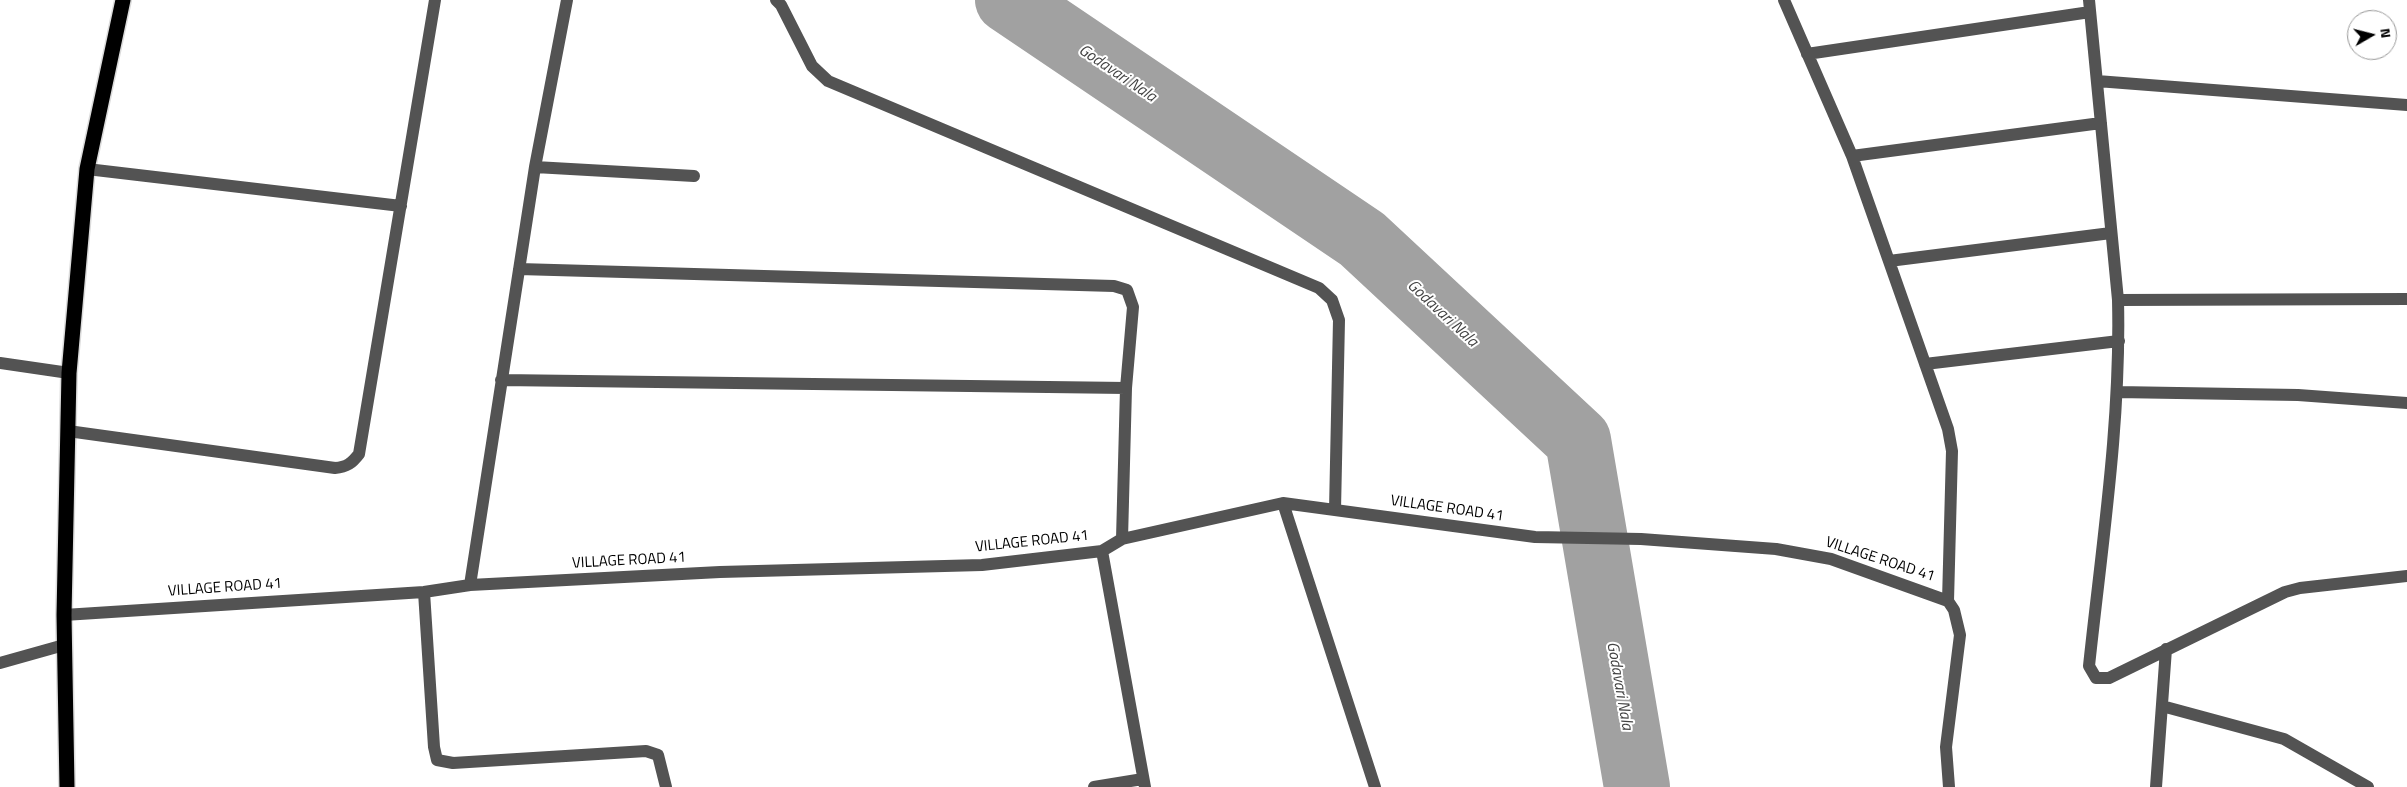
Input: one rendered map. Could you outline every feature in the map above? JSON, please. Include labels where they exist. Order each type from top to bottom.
[{"type":"highway","points":[[67,787],[64,615],[69,373],[87,169],[123,0]]},
{"type":"street","points":[[68,432],[335,468],[344,468],[352,463],[359,454],[435,0]]},
{"type":"street","points":[[470,585],[535,167],[567,0]]},
{"type":"street","points":[[776,0],[781,5],[812,66],[828,81],[1319,288],[1332,300],[1339,320],[1335,510]]},
{"type":"street","points":[[1784,0],[1852,156],[1943,414],[1952,451],[1948,601]]},
{"type":"street","points":[[1808,54],[2090,6],[2118,300],[2119,341],[2117,392],[2089,666],[2096,678],[2109,678],[2285,592],[2300,588],[2407,576]]},
{"type":"street","points":[[2096,81],[2407,105]]},
{"type":"street","points":[[1852,156],[2100,123]]},
{"type":"street","points":[[535,167],[694,176]]},
{"type":"street","points":[[87,169],[401,206]]},
{"type":"street","points":[[1889,262],[2111,233]]},
{"type":"street","points":[[519,269],[1114,286],[1127,290],[1133,307],[1126,388],[1122,538]]},
{"type":"street","points":[[2118,300],[2407,299]]},
{"type":"street","points":[[1925,364],[2119,341]]},
{"type":"street","points":[[0,363],[69,373]]},
{"type":"street","points":[[502,380],[1126,388]]},
{"type":"street","points":[[2117,392],[2298,395],[2407,403]]},
{"type":"street","points":[[1283,503],[1375,787]]},
{"type":"street","name":"VILLAGE ROAD 41","points":[[64,615],[424,592],[470,585],[720,572],[982,565],[1102,551],[1122,538],[1283,503],[1535,537],[1641,539],[1776,549],[1831,559],[1948,601],[1954,610],[1960,635],[1946,747],[1949,787]]},
{"type":"street","points":[[1094,787],[1144,783],[1102,551]]},
{"type":"street","points":[[424,592],[434,747],[437,760],[453,763],[646,751],[658,755],[666,787]]},
{"type":"street","points":[[0,663],[64,645]]},
{"type":"street","points":[[2156,787],[2166,649]]},
{"type":"street","points":[[2162,706],[2284,739],[2368,787]]},
{"type":"waterway","name":"Godavari Nala","points":[[1008,0],[1362,239],[1578,440],[1637,787]]}]
